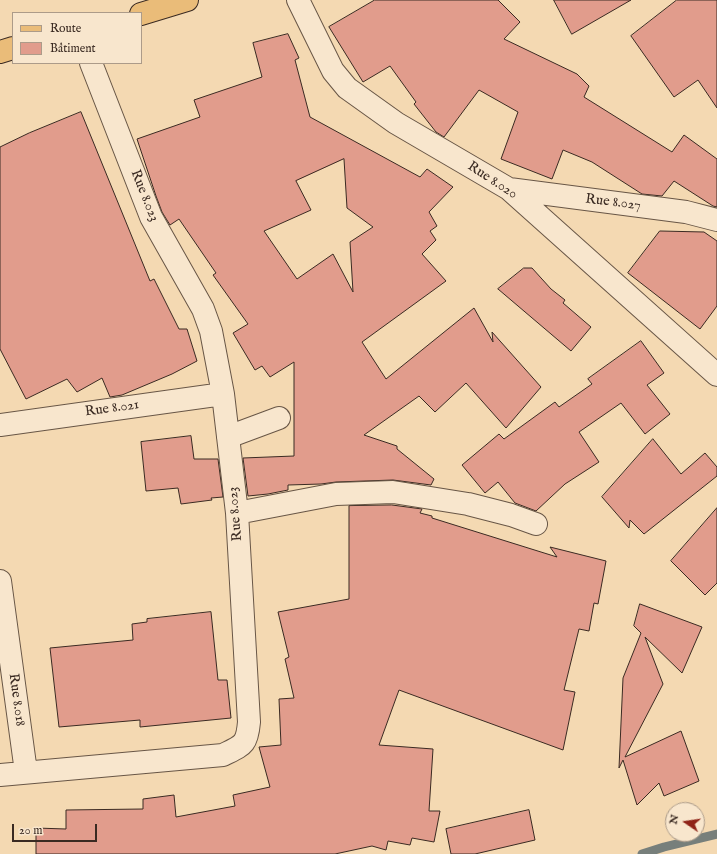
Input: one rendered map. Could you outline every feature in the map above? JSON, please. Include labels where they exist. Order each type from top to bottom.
[{"type":"main road","points":[[142,14],[187,0]]},
{"type":"main road","points":[[0,52],[12,48]]},
{"type":"street","name":"Rue 8.020","points":[[298,0],[333,71],[347,88],[396,123],[509,189],[717,375]]},
{"type":"street","name":"Rue 8.023","points":[[0,774],[223,755],[239,747],[248,737],[249,722],[237,513],[223,394],[211,331],[203,309],[151,217],[92,64]]},
{"type":"street","name":"Rue 8.027","points":[[509,189],[686,212],[717,220]]},
{"type":"street","name":"Rue 8.021","points":[[0,424],[223,394]]},
{"type":"street","points":[[228,437],[279,418]]},
{"type":"street","points":[[237,513],[336,494],[393,492],[468,504],[511,515],[536,524]]},
{"type":"street","name":"Rue 8.018","points":[[0,582],[26,772]]},
{"type":"building","points":[[375,0],[498,0],[520,22],[504,39],[577,74],[589,86],[584,97],[672,152],[684,135],[717,159],[717,207],[713,206],[674,181],[662,196],[642,194],[592,162],[563,150],[552,179],[501,159],[518,112],[479,90],[444,137],[436,132],[414,104],[416,102],[390,66],[363,82],[329,27]]},
{"type":"building","points":[[554,0],[631,0],[572,34]]},
{"type":"building","points":[[677,0],[717,0],[717,108],[698,80],[674,97],[631,36]]},
{"type":"building","points":[[288,34],[299,58],[295,60],[310,117],[420,177],[427,169],[453,187],[429,212],[437,226],[430,231],[436,240],[422,254],[446,281],[362,342],[386,379],[474,308],[493,342],[492,332],[541,387],[506,428],[466,383],[435,412],[419,396],[364,435],[397,446],[397,449],[434,479],[431,485],[393,480],[336,482],[288,485],[288,490],[248,496],[243,458],[294,456],[294,362],[270,377],[262,366],[255,370],[233,333],[248,324],[213,275],[216,273],[179,219],[170,225],[162,212],[137,139],[200,117],[194,100],[262,77],[253,43]],"holes":[[[344,159],[347,208],[373,227],[350,242],[353,292],[333,254],[297,279],[264,231],[311,210],[296,181]]]},
{"type":"building","points":[[81,112],[150,281],[154,279],[179,329],[187,329],[197,361],[172,374],[122,395],[110,397],[102,378],[77,392],[67,379],[26,399],[0,349],[0,147],[29,133]]},
{"type":"building","points":[[660,231],[704,232],[717,241],[717,306],[700,329],[628,273]]},
{"type":"building","points":[[524,268],[532,268],[551,289],[565,300],[563,303],[591,327],[571,351],[498,289]]},
{"type":"building","points":[[641,341],[664,373],[647,385],[670,414],[645,434],[621,403],[579,432],[599,462],[565,484],[536,511],[515,503],[498,482],[485,493],[462,465],[499,434],[504,439],[555,402],[559,407],[592,384],[588,379]]},
{"type":"building","points":[[191,436],[194,459],[218,459],[223,497],[181,504],[178,488],[146,491],[141,442]]},
{"type":"building","points":[[653,439],[681,474],[705,453],[717,467],[717,476],[644,534],[630,520],[629,528],[602,497]]},
{"type":"building","points":[[392,505],[422,509],[420,513],[432,516],[432,518],[557,557],[550,547],[606,561],[598,604],[594,603],[589,631],[579,629],[564,690],[575,692],[563,750],[399,690],[379,745],[433,749],[429,811],[440,811],[434,842],[412,838],[410,845],[388,841],[386,850],[372,846],[335,854],[36,854],[36,828],[66,829],[66,810],[143,809],[143,799],[174,795],[176,817],[235,806],[233,795],[270,787],[259,747],[281,745],[279,699],[294,698],[285,659],[289,657],[278,612],[349,599],[349,506]]},
{"type":"building","points":[[717,508],[717,583],[705,595],[671,561]]},
{"type":"building","points":[[640,604],[702,627],[682,673],[645,637],[663,684],[625,757],[681,731],[699,781],[664,796],[659,783],[637,805],[623,760],[619,768],[623,678],[641,633],[634,626]]},
{"type":"building","points":[[211,612],[218,680],[227,680],[231,718],[140,727],[140,720],[59,727],[50,648],[133,640],[132,624],[147,622],[147,619]]},
{"type":"building","points":[[529,810],[535,840],[475,854],[451,854],[446,829]]},
{"type":"waterway","points":[[642,854],[717,834]]}]
